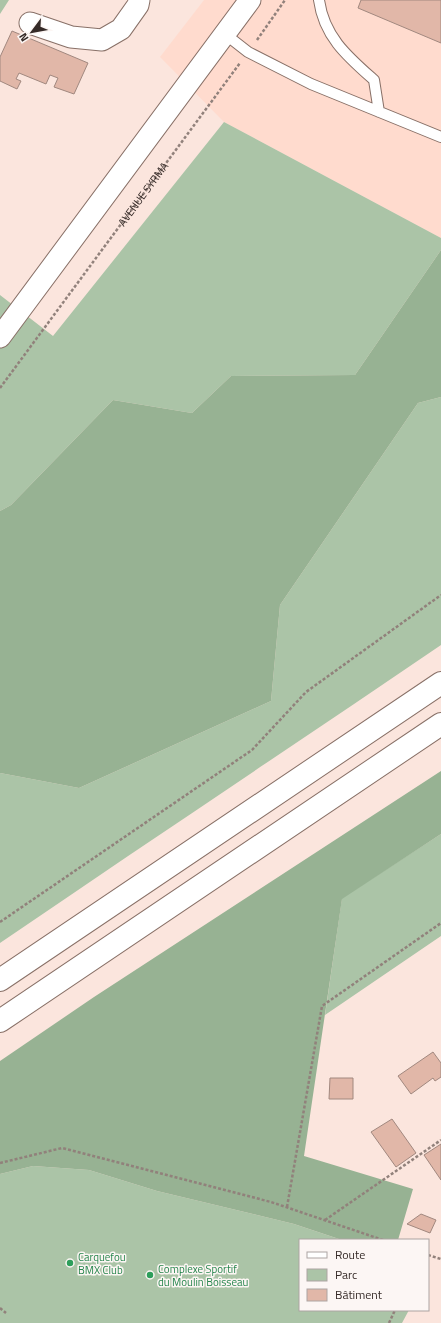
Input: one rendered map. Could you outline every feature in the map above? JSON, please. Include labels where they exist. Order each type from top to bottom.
[{"type":"highway","points":[[0,980],[441,683]]},
{"type":"highway","points":[[0,1021],[441,724]]},
{"type":"street","points":[[30,23],[71,36],[102,40],[121,29],[138,6],[139,0]]},
{"type":"street","points":[[0,337],[250,0]]},
{"type":"lane","points":[[319,0],[329,33],[350,59],[374,80],[379,112]]},
{"type":"lane","points":[[225,34],[248,52],[312,84],[441,137]]},
{"type":"path","name":"AVENUE SYRMA","points":[[0,388],[285,0]]},
{"type":"path","points":[[0,922],[252,750],[306,692],[441,596]]},
{"type":"path","points":[[287,1207],[322,1006],[441,923]]},
{"type":"path","points":[[325,1220],[441,1140]]},
{"type":"path","points":[[0,1163],[62,1148],[287,1207],[380,1239]]},
{"type":"path","points":[[429,1255],[441,1259]]},
{"type":"path","points":[[0,1308],[6,1313]]},
{"type":"path","points":[[389,1323],[395,1311]]},
{"type":"shaded area","points":[[204,0],[441,0],[441,238],[224,122],[160,57]]},
{"type":"green space","points":[[0,0],[9,0],[0,14]]},
{"type":"green space","points":[[224,122],[441,238],[441,250],[355,375],[231,376],[192,413],[113,400],[11,505],[0,511],[0,295],[53,336]]},
{"type":"green space","points":[[441,250],[441,397],[418,403],[280,605],[271,701],[79,788],[0,773],[0,511],[11,505],[113,400],[192,413],[231,376],[355,375]]},
{"type":"green space","points":[[441,397],[441,645],[0,943],[0,773],[79,788],[271,701],[280,605],[418,403]]},
{"type":"green space","points":[[441,771],[441,834],[342,899],[304,1156],[413,1189],[398,1239],[339,1239],[294,1224],[157,1191],[89,1170],[33,1166],[0,1174],[0,1061],[94,997]]},
{"type":"green space","points":[[441,834],[441,936],[325,1015],[342,898]]},
{"type":"green space","name":"Complexe Sportif du Moulin Boisseau","points":[[33,1166],[89,1170],[157,1191],[294,1224],[339,1239],[299,1239],[299,1311],[408,1311],[402,1323],[0,1323],[0,1174]]},
{"type":"building","points":[[361,0],[441,0],[441,43],[358,8]]},
{"type":"building","points":[[12,31],[88,63],[74,94],[54,87],[58,78],[50,75],[46,84],[19,73],[16,79],[21,81],[17,89],[0,81],[0,57]]},
{"type":"building","points":[[433,1052],[441,1063],[441,1077],[435,1081],[433,1078],[411,1094],[398,1076]]},
{"type":"building","points":[[330,1078],[353,1078],[353,1099],[329,1099]]},
{"type":"building","points":[[392,1119],[416,1153],[396,1167],[371,1132]]},
{"type":"building","points":[[441,1144],[441,1180],[424,1155]]},
{"type":"building","points":[[421,1214],[436,1220],[430,1233],[407,1224]]},
{"type":"place","name":"Carquefou BMX Club","points":[[70,1263]]},
{"type":"place","name":"Complexe Sportif du Moulin Boisseau","points":[[150,1275]]}]
